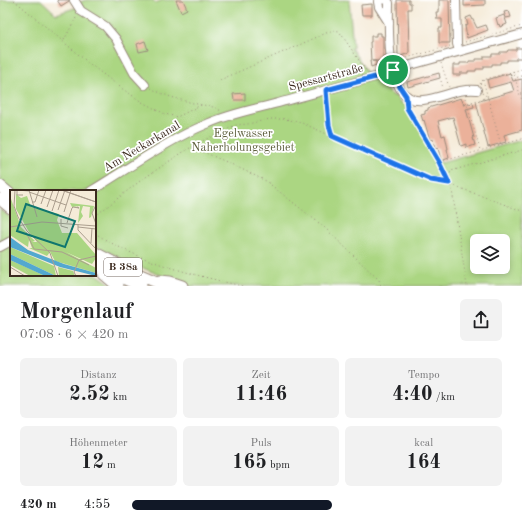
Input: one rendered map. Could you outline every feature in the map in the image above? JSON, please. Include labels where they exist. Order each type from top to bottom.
[{"type":"highway","points":[[0,186],[10,194]]},
{"type":"highway","points":[[0,199],[10,207]]},
{"type":"highway","name":"B 38a","points":[[96,253],[166,286]]},
{"type":"highway","name":"B 38a","points":[[96,265],[118,286]]},
{"type":"highway","name":"B 38a","points":[[96,265],[141,286]]},
{"type":"highway","name":"B 38a","points":[[151,280],[170,282],[182,286]]},
{"type":"street","points":[[381,0],[378,2],[379,6],[389,24]]},
{"type":"street","points":[[387,0],[389,3],[391,62],[400,87],[406,96],[414,100],[422,101],[463,90],[477,90]]},
{"type":"street","points":[[456,0],[457,44],[459,51]]},
{"type":"street","points":[[78,1],[81,11],[105,26],[116,39],[134,72],[145,85]]},
{"type":"street","name":"Spessartstraße","points":[[228,116],[371,78],[393,70],[522,34]]},
{"type":"street","name":"Am Neckarkanal","points":[[93,190],[188,133],[206,124],[228,116]]},
{"type":"street","points":[[0,247],[10,242]]},
{"type":"path","points":[[14,0],[64,40],[91,65],[142,102],[165,114],[177,117],[201,105],[158,92],[145,85]]},
{"type":"path","points":[[64,40],[81,11]]},
{"type":"path","points":[[220,80],[333,30],[339,31],[371,78]]},
{"type":"path","points":[[441,64],[451,93]]},
{"type":"path","points":[[501,145],[483,80],[522,69]]},
{"type":"path","points":[[513,71],[522,101]]},
{"type":"path","points":[[515,78],[522,76]]},
{"type":"path","points":[[441,81],[442,85]]},
{"type":"path","points":[[326,90],[329,125],[332,136]]},
{"type":"path","points":[[463,90],[480,151]]},
{"type":"path","points":[[406,96],[407,108],[439,162],[452,190],[467,286]]},
{"type":"path","points":[[466,103],[488,97]]},
{"type":"path","points":[[96,215],[140,181],[191,147],[236,125],[270,119],[286,118],[302,123],[431,180],[449,183],[522,211]]},
{"type":"path","points":[[439,162],[522,139]]},
{"type":"path","points":[[191,147],[266,181],[324,227],[379,280],[381,286]]},
{"type":"path","points":[[443,182],[448,179],[451,171],[522,150]]},
{"type":"path","points":[[96,234],[127,251],[155,262],[205,278],[242,286]]},
{"type":"green space","name":"Egelwasser Naherholungsgebiet","points":[[0,0],[41,0],[56,14],[81,6],[80,2],[86,0],[153,0],[155,3],[163,0],[349,0],[353,47],[351,48],[370,77],[386,76],[392,83],[381,86],[396,96],[399,101],[407,107],[441,163],[522,140],[522,286],[189,286],[129,262],[96,246],[96,190],[12,190],[0,181]]},
{"type":"green space","points":[[0,209],[10,217],[10,276],[96,276],[96,274],[114,286],[0,286]]},
{"type":"building","points":[[57,0],[69,0],[69,1],[61,6]]},
{"type":"building","points":[[176,0],[183,0],[187,9],[181,12]]},
{"type":"building","points":[[397,0],[409,0],[409,3],[411,3],[411,9],[408,9],[409,53],[401,56],[398,56]]},
{"type":"building","points":[[439,0],[449,0],[450,43],[439,43],[439,28],[442,28],[442,19],[437,19],[436,12],[438,12],[439,9]]},
{"type":"building","points":[[464,0],[485,0],[485,5],[464,6]]},
{"type":"building","points":[[372,4],[372,15],[362,15],[361,5]]},
{"type":"building","points":[[509,11],[511,17],[506,18],[504,12]]},
{"type":"building","points":[[504,15],[507,24],[500,27],[496,18]]},
{"type":"building","points":[[471,16],[477,28],[486,25],[488,30],[467,38],[465,26],[468,25],[466,18]]},
{"type":"building","points":[[376,33],[381,33],[381,36],[383,36],[383,61],[376,61],[376,65],[371,67],[371,36],[376,36]]},
{"type":"building","points":[[145,41],[148,50],[139,52],[137,44]]},
{"type":"building","points":[[516,48],[522,48],[522,58],[507,60],[507,62],[500,62],[500,64],[492,64],[492,66],[484,66],[484,69],[468,71],[468,73],[460,73],[460,75],[453,75],[453,65],[469,63],[469,61],[476,61],[476,59],[484,59],[484,56],[500,54],[500,52],[507,52],[508,50],[516,50]]},
{"type":"building","points":[[439,73],[440,78],[408,87],[407,82]]},
{"type":"building","points":[[510,73],[513,81],[522,79],[522,130],[504,135],[506,142],[488,147],[476,102],[514,91],[511,82],[489,88],[487,80]]},
{"type":"building","points":[[245,93],[245,100],[234,100],[233,94]]},
{"type":"building","points":[[461,98],[464,105],[473,103],[474,107],[466,109],[475,145],[466,148],[466,144],[461,146],[453,117],[438,121],[442,136],[445,135],[449,158],[441,161],[438,148],[435,149],[433,139],[430,140],[421,115],[425,114],[425,111],[428,110],[428,108]]},
{"type":"route","points":[[393,70],[396,80],[406,96],[407,108],[439,162],[449,183],[431,180],[332,136],[329,125],[326,90],[383,75],[393,70]]}]
